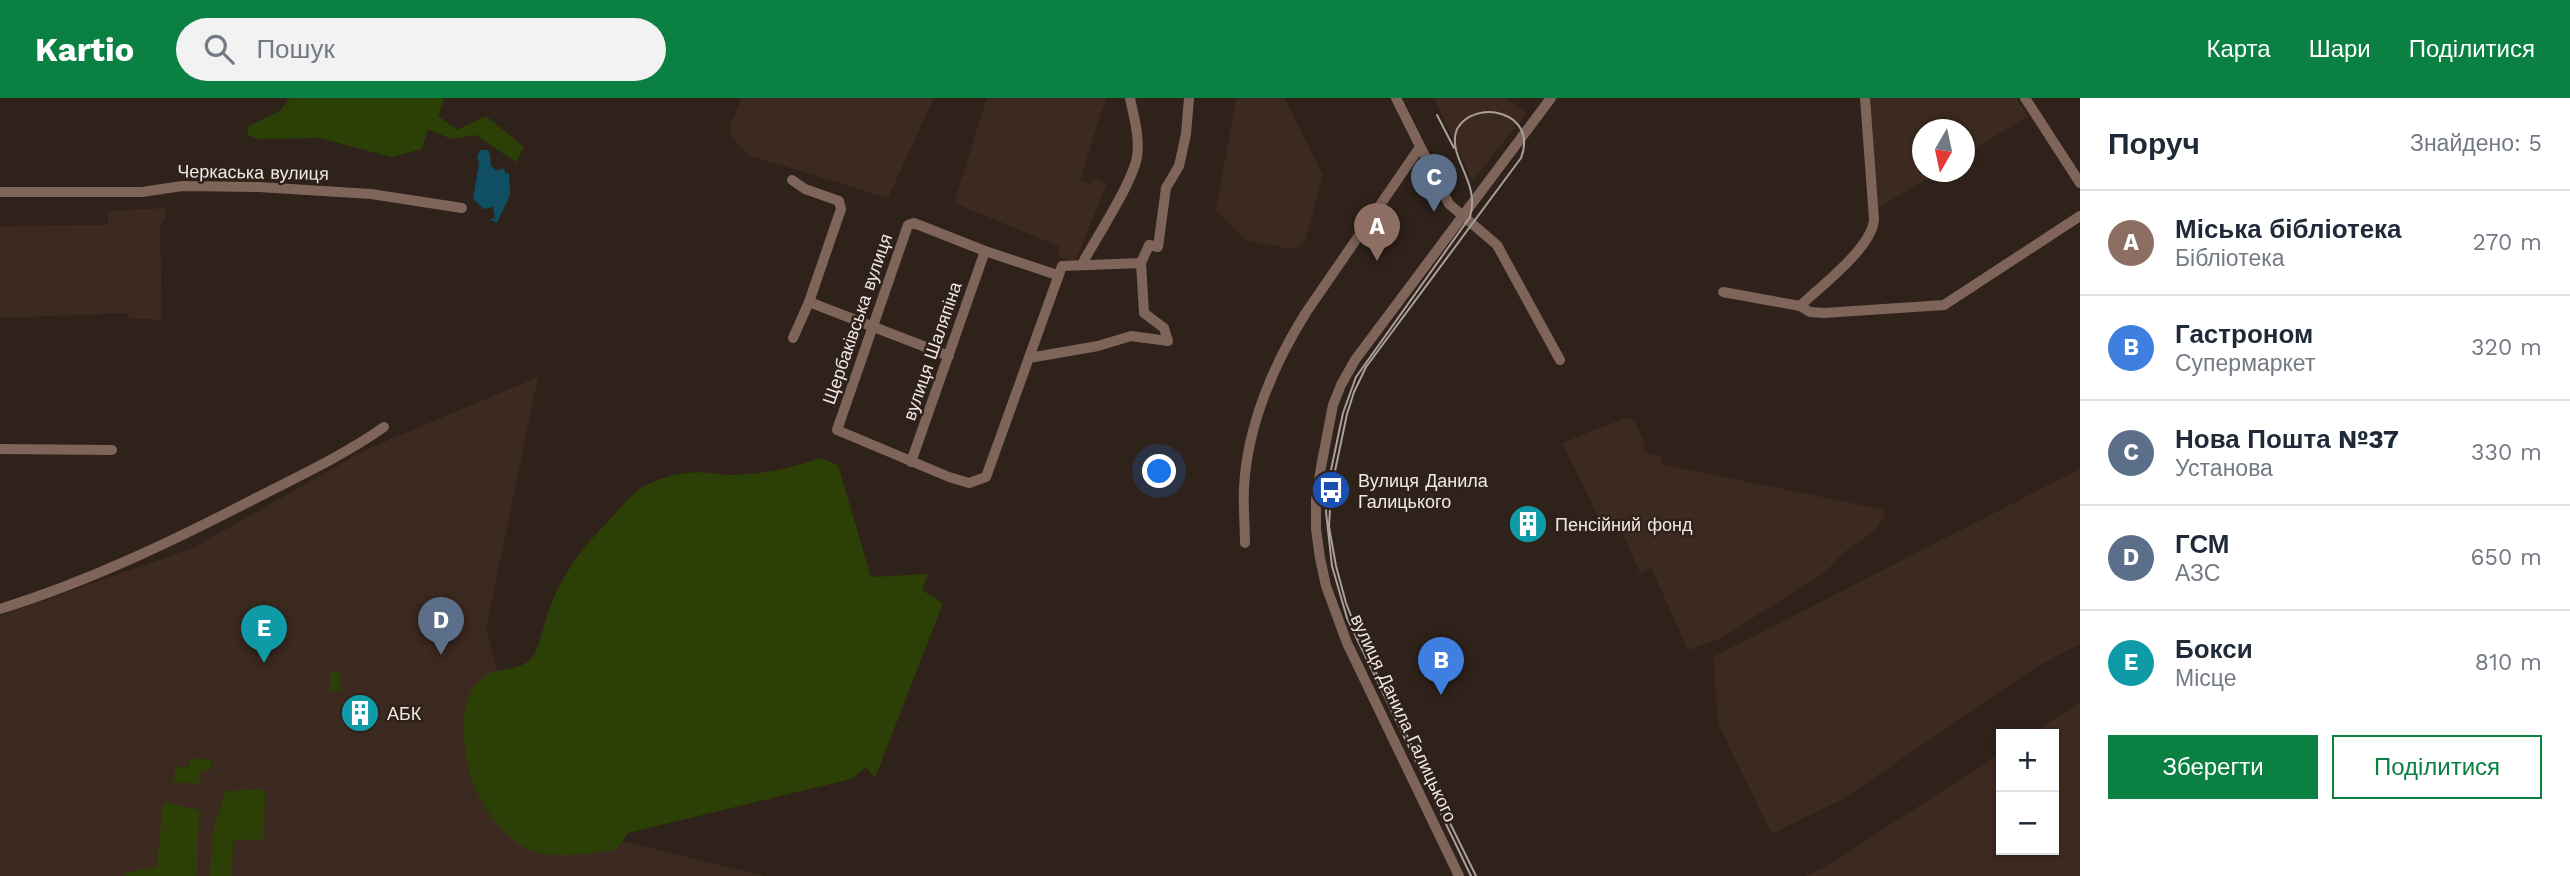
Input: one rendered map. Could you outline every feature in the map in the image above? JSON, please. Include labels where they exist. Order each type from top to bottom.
[{"type":"street","points":[[1082,264],[1137,159],[1138,137],[1130,98]]},
{"type":"street","points":[[1029,358],[1098,346],[1130,336],[1168,341],[1164,328],[1143,313],[1141,263],[1149,245],[1157,247],[1166,188],[1179,166],[1189,98]]},
{"type":"street","points":[[1396,98],[1449,204],[1497,245],[1560,360]]},
{"type":"street","name":"вулиця Данила Галицького","points":[[1459,876],[1347,643],[1326,586],[1316,529],[1316,500],[1333,405],[1341,385],[1367,341],[1551,98]]},
{"type":"street","points":[[1800,306],[1863,245],[1874,225],[1864,98]]},
{"type":"street","points":[[2025,98],[2080,183]]},
{"type":"street","points":[[1245,543],[1244,487],[1250,446],[1270,382],[1290,338],[1420,147]]},
{"type":"street","points":[[792,180],[805,189],[839,201],[841,209],[809,302],[793,338]]},
{"type":"street","name":"Черкаська вулиця","points":[[0,192],[142,192],[182,186],[259,187],[371,194],[463,208]]},
{"type":"street","points":[[1723,292],[1824,313],[1944,305],[2080,216]]},
{"type":"street","name":"Щербаківська вулиця","points":[[911,461],[837,430],[908,225],[914,223],[985,251]]},
{"type":"street","points":[[985,251],[1057,275]]},
{"type":"street","name":"вулиця Шаляпіна","points":[[911,461],[985,251]]},
{"type":"street","points":[[911,461],[969,483],[986,477],[1062,266],[1141,263]]},
{"type":"street","points":[[809,302],[949,356]]},
{"type":"street","points":[[0,609],[39,597],[166,544],[351,449],[384,427]]},
{"type":"street","points":[[0,450],[112,450]]},
{"type":"shaded area","points":[[742,98],[934,98],[888,198],[748,155],[731,136],[730,126]]},
{"type":"shaded area","points":[[987,98],[1106,98],[1080,180],[1090,185],[1093,178],[1107,183],[1075,262],[1057,256],[1059,246],[954,203]]},
{"type":"shaded area","points":[[1236,98],[1284,98],[1323,175],[1302,245],[1292,249],[1247,241],[1216,211]]},
{"type":"shaded area","points":[[1434,98],[1505,98],[1527,113],[1472,181]]},
{"type":"shaded area","points":[[1868,98],[2016,98],[2028,116],[1975,149],[1975,119],[1912,119],[1912,182],[1921,182],[1878,208]]},
{"type":"shaded area","points":[[166,208],[166,217],[160,225],[162,320],[129,318],[128,313],[0,318],[0,226],[108,225],[108,211]]},
{"type":"shaded area","points":[[538,377],[486,629],[524,768],[607,837],[765,876],[0,876],[0,616],[193,548],[365,450]]},
{"type":"shaded area","points":[[1625,418],[1634,420],[1645,443],[1643,452],[1662,456],[1661,464],[1885,510],[1883,519],[1875,531],[1840,555],[1827,571],[1720,639],[1688,650],[1651,568],[1640,573],[1622,532],[1604,529],[1562,443]]},
{"type":"shaded area","points":[[2080,469],[2080,644],[2038,666],[1843,799],[1772,834],[1718,724],[1713,657]]},
{"type":"shaded area","points":[[2080,702],[2080,876],[1805,876],[1825,867],[1996,756],[1996,855],[2059,855],[2059,729],[2039,729]]},
{"type":"green space","points":[[290,98],[442,98],[444,101],[438,116],[457,130],[486,116],[524,147],[516,162],[476,135],[451,139],[428,129],[422,149],[391,157],[320,138],[258,139],[247,135],[249,126],[280,111]]},
{"type":"green space","points":[[821,458],[838,465],[871,577],[928,574],[922,590],[943,603],[875,778],[866,767],[851,779],[628,833],[617,849],[607,851],[554,855],[533,851],[514,840],[486,809],[470,776],[464,737],[466,706],[475,685],[483,677],[528,662],[539,642],[557,591],[587,545],[634,493],[664,478],[692,472],[728,475],[756,473],[788,468]]},
{"type":"green space","points":[[329,671],[341,672],[340,691],[329,690]]},
{"type":"green space","points":[[190,758],[211,760],[211,770],[201,770],[200,784],[174,782],[175,767],[189,767]]},
{"type":"green space","points":[[265,789],[264,839],[233,841],[232,876],[210,876],[212,835],[226,791]]},
{"type":"green space","points":[[163,802],[199,810],[197,876],[125,876],[124,873],[157,867]]},
{"type":"water","points":[[480,150],[488,150],[491,166],[497,171],[503,168],[506,174],[509,173],[510,195],[497,223],[489,219],[495,218],[493,207],[484,209],[473,199]]},
{"type":"tram line","points":[[1471,876],[1347,618],[1332,566],[1326,512],[1331,470],[1343,413],[1356,377],[1470,217],[1471,192],[1456,150],[1457,129],[1465,119],[1489,112],[1502,114],[1513,120],[1521,129],[1524,142],[1521,158],[1366,367],[1347,414],[1331,490],[1329,527],[1346,603],[1362,644],[1476,876]]},
{"type":"tram line","points":[[1437,115],[1454,148]]},
{"type":"place","name":"Нова Пошта №37","points":[[1434,212]]},
{"type":"place","name":"Міська бібліотека","points":[[1377,261]]},
{"type":"place","name":"Вулиця Данила Галицького","points":[[1331,490]]},
{"type":"place","name":"Пенсійний фонд","points":[[1528,524]]},
{"type":"place","name":"ГСМ","points":[[441,655]]},
{"type":"place","name":"Бокси","points":[[264,663]]},
{"type":"place","name":"Гастроном","points":[[1441,695]]},
{"type":"place","name":"АБК","points":[[360,713]]}]
